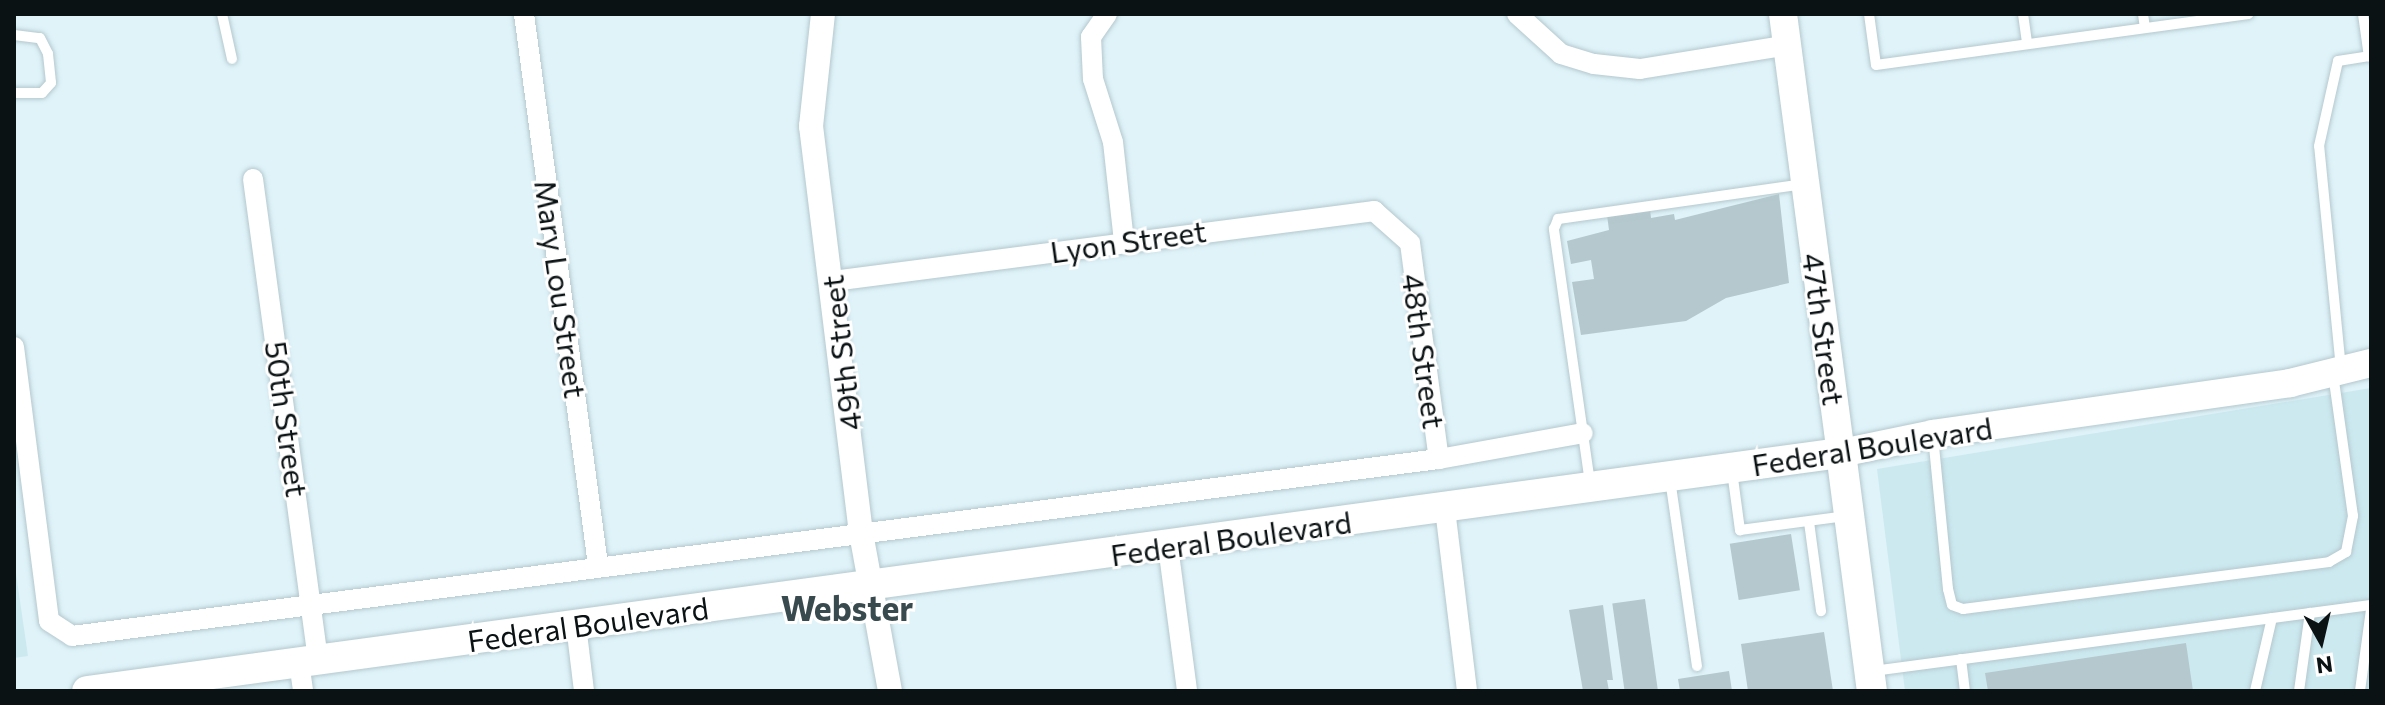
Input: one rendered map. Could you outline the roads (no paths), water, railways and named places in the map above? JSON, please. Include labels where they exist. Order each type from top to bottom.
[{"type":"main road","name":"47th Street","points":[[1783,14],[1871,681]]},
{"type":"main road","name":"Federal Boulevard","points":[[87,691],[307,671],[576,625],[1732,469],[1841,453],[1933,434],[2290,383],[2371,363]]},
{"type":"street","name":"Mary Lou Street","points":[[524,14],[598,565]]},
{"type":"street","name":"49th Street","points":[[823,14],[811,126],[833,281],[861,533],[890,691]]},
{"type":"street","points":[[1107,14],[1091,37],[1093,79],[1113,142],[1124,241]]},
{"type":"street","points":[[1517,14],[1561,54],[1594,64],[1640,69],[1788,45]]},
{"type":"street","name":"50th Street","points":[[253,179],[312,603],[307,671]]},
{"type":"street","name":"Lyon Street","points":[[833,281],[1359,209],[1374,211],[1410,243]]},
{"type":"street","name":"48th Street","points":[[1410,243],[1439,459]]},
{"type":"street","points":[[14,347],[49,621],[72,636],[598,565],[1439,459],[1583,433]]},
{"type":"street","points":[[1445,509],[1467,691]]},
{"type":"street","points":[[1168,546],[1187,691]]},
{"type":"street","points":[[576,625],[584,691]]},
{"type":"lane","points":[[222,14],[232,59]]},
{"type":"lane","points":[[1869,14],[1876,65],[2249,14]]},
{"type":"lane","points":[[2023,14],[2027,44]]},
{"type":"lane","points":[[2143,14],[2145,28]]},
{"type":"lane","points":[[1933,434],[1948,589],[1952,605],[1963,609],[2329,562],[2346,552],[2353,516],[2337,372],[2319,146],[2338,61],[2370,57],[2363,14]]},
{"type":"lane","points":[[14,35],[40,38],[48,54],[51,83],[42,93],[14,93]]},
{"type":"lane","points":[[1590,488],[1554,229],[1558,219],[1805,184]]},
{"type":"lane","points":[[1732,469],[1740,530],[1848,516]]},
{"type":"lane","points":[[1670,477],[1697,666]]},
{"type":"lane","points":[[1809,522],[1821,611]]},
{"type":"lane","points":[[1871,681],[1961,659],[2310,613],[2371,608],[2360,691]]},
{"type":"lane","points":[[2299,691],[2310,613]]},
{"type":"lane","points":[[2255,691],[2272,618]]},
{"type":"lane","points":[[1961,659],[1965,691]]},
{"type":"district","name":"Webster","points":[[847,608]]}]
